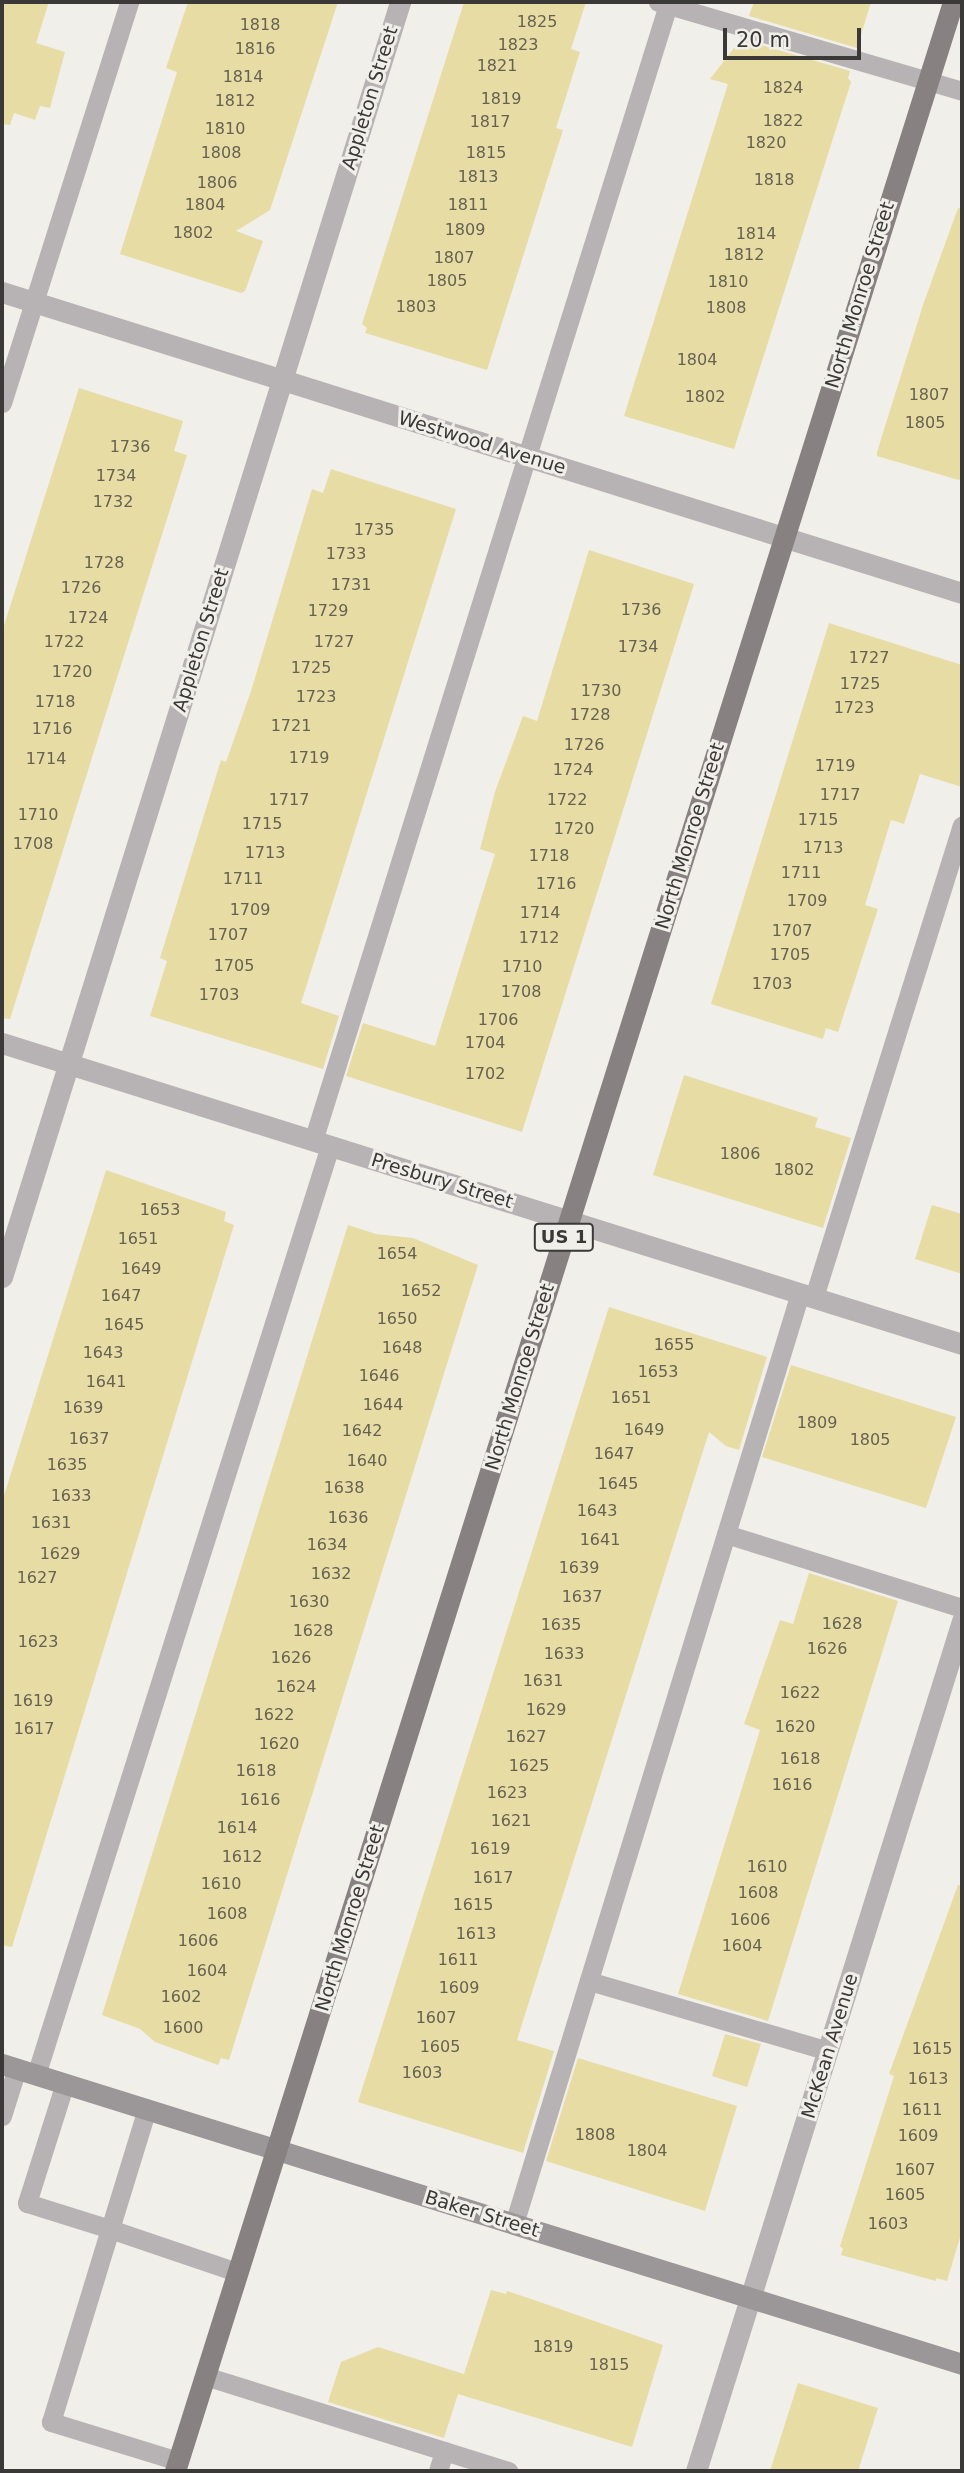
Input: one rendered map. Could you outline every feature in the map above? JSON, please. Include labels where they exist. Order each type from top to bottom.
[{"type":"main road","name":"North Monroe Street","points":[[177,2466],[953,2]]},
{"type":"street","name":"Appleton Street","points":[[2,1278],[400,2]]},
{"type":"street","name":"Westwood Avenue","points":[[2,292],[962,593]]},
{"type":"street","name":"Presbury Street","points":[[2,1043],[962,1344]]},
{"type":"street","name":"McKean Avenue","points":[[696,2471],[962,1622]]},
{"type":"street","name":"Baker Street","points":[[18,2069],[962,2364]]},
{"type":"lane","points":[[2,403],[129,2]]},
{"type":"lane","points":[[2,2116],[321,1143],[662,3],[962,91]]},
{"type":"lane","points":[[514,2224],[726,1534],[962,826]]},
{"type":"lane","points":[[726,1534],[962,1608]]},
{"type":"lane","points":[[589,1981],[828,2051]]},
{"type":"lane","points":[[65,2083],[27,2203],[236,2272]]},
{"type":"lane","points":[[147,2109],[51,2422],[177,2466]]},
{"type":"lane","points":[[205,2376],[508,2471]]},
{"type":"lane","points":[[438,2471],[444,2451]]},
{"type":"building","points":[[2,2],[49,2],[36,43],[65,52],[50,108],[40,106],[35,120],[14,113],[10,125],[2,124]]},
{"type":"building","points":[[188,2],[338,2],[270,210],[236,231],[263,241],[245,291],[241,293],[120,254],[177,72],[166,68]]},
{"type":"building","points":[[464,2],[586,2],[571,49],[580,52],[556,128],[563,130],[487,370],[365,333],[367,328],[362,324]]},
{"type":"building","points":[[754,2],[871,2],[857,48],[749,16]]},
{"type":"building","points":[[741,39],[850,71],[848,78],[851,82],[734,449],[624,416],[728,84],[710,79]]},
{"type":"building","points":[[958,208],[962,209],[962,481],[877,456],[923,305]]},
{"type":"building","points":[[79,388],[183,421],[174,451],[187,455],[10,1019],[2,1018],[2,632]]},
{"type":"building","points":[[331,469],[456,509],[301,1003],[339,1016],[323,1069],[150,1016],[167,961],[160,958],[221,760],[226,762],[251,691],[312,489],[323,493]]},
{"type":"building","points":[[589,550],[694,584],[522,1132],[346,1076],[363,1023],[435,1046],[495,854],[480,849],[495,792],[523,716],[537,721]]},
{"type":"building","points":[[829,623],[962,665],[962,787],[920,774],[904,824],[891,820],[865,905],[878,909],[838,1032],[826,1028],[823,1039],[711,1004]]},
{"type":"building","points":[[684,1075],[818,1118],[815,1127],[851,1138],[823,1228],[653,1175]]},
{"type":"building","points":[[106,1170],[226,1212],[224,1221],[234,1225],[12,1947],[2,1945],[2,1502]]},
{"type":"building","points":[[932,1205],[962,1214],[962,1274],[915,1259]]},
{"type":"building","points":[[348,1225],[376,1234],[413,1238],[478,1265],[229,2060],[221,2058],[218,2065],[155,2042],[140,2029],[102,2015]]},
{"type":"building","points":[[609,1307],[767,1357],[739,1450],[726,1446],[709,1432],[517,2040],[554,2051],[523,2153],[358,2102]]},
{"type":"building","points":[[791,1365],[956,1417],[926,1508],[762,1457]]},
{"type":"building","points":[[809,1573],[898,1601],[768,2021],[678,1994],[760,1730],[744,1724],[780,1620],[793,1624]]},
{"type":"building","points":[[958,1885],[962,1885],[962,2231],[947,2281],[936,2278],[936,2281],[841,2255],[843,2249],[840,2246],[894,2076],[889,2074]]},
{"type":"building","points":[[725,2034],[761,2044],[747,2087],[712,2076]]},
{"type":"building","points":[[578,2058],[737,2106],[705,2211],[546,2161]]},
{"type":"building","points":[[491,2290],[506,2294],[507,2291],[663,2345],[632,2447],[458,2394],[444,2438],[328,2402],[341,2362],[378,2347],[464,2374]]},
{"type":"building","points":[[798,2383],[878,2408],[858,2471],[770,2471]]}]
